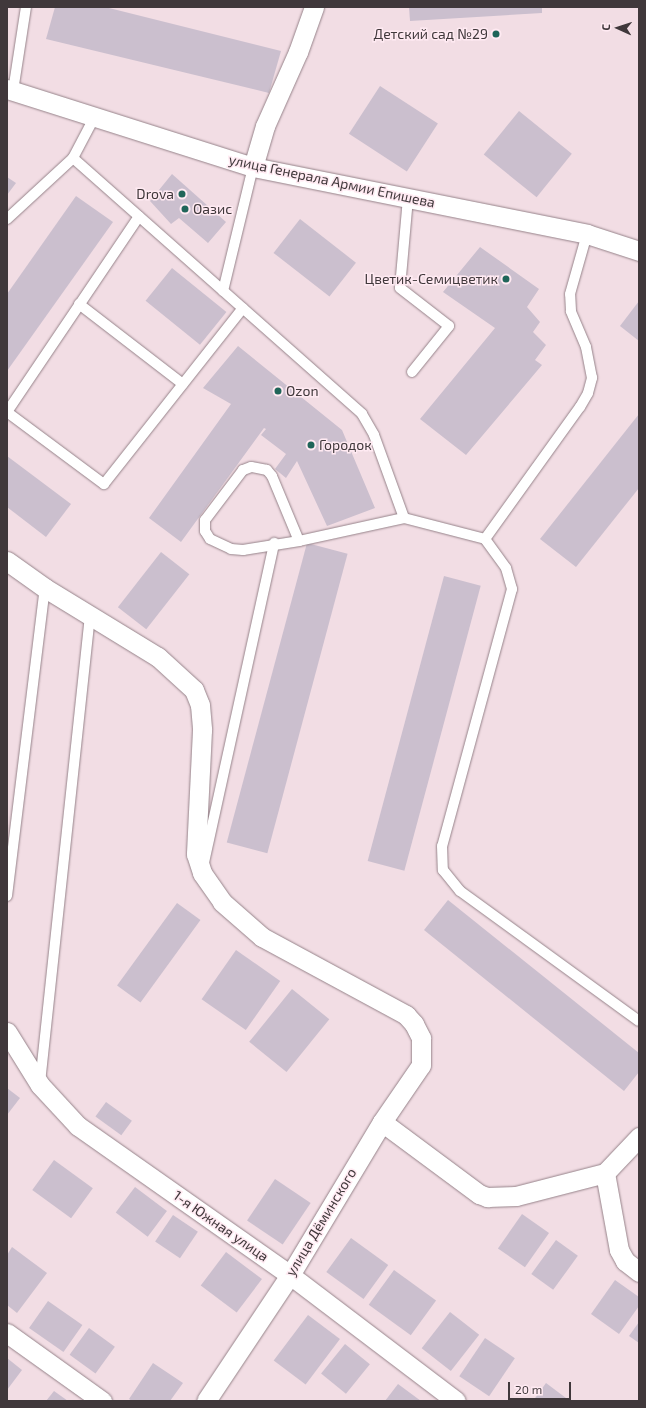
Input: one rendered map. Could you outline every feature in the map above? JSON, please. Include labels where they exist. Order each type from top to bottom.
[{"type":"street","points":[[253,167],[265,126],[298,52],[314,7]]},
{"type":"street","name":"улица Генерала Армии Епишева","points":[[10,90],[94,118],[253,167],[587,234],[639,251]]},
{"type":"street","points":[[7,561],[45,588],[158,657],[194,690],[200,705],[202,730],[196,854],[202,873]]},
{"type":"street","name":"улица Дёминского","points":[[202,873],[222,902],[262,937],[406,1015],[414,1024],[421,1038],[421,1065],[382,1122],[290,1274],[206,1401]]},
{"type":"street","name":"1-я Южная улица","points":[[7,1032],[40,1085],[78,1126],[290,1274],[456,1401]]},
{"type":"street","points":[[382,1122],[479,1194],[487,1197],[516,1196],[605,1173],[639,1137]]},
{"type":"street","points":[[605,1173],[615,1235],[632,1267]]},
{"type":"street","points":[[7,1333],[102,1401]]},
{"type":"lane","points":[[10,90],[26,7]]},
{"type":"lane","points":[[7,219],[73,158],[94,118]]},
{"type":"lane","points":[[73,158],[362,414],[374,435],[404,518]]},
{"type":"lane","points":[[223,291],[253,167]]},
{"type":"lane","points":[[408,198],[400,288],[449,326],[412,372]]},
{"type":"lane","points":[[138,216],[7,412],[104,484],[243,308]]},
{"type":"lane","points":[[486,539],[588,393],[592,378],[590,361],[571,312],[570,294],[587,234]]},
{"type":"lane","points":[[79,304],[183,384]]},
{"type":"lane","points":[[299,541],[267,470],[260,467],[244,470],[205,520],[205,531],[210,540],[237,551],[274,543],[299,541],[404,518],[486,539],[506,568],[512,589],[442,846],[443,870],[460,891],[639,1022]]},
{"type":"lane","points":[[202,873],[274,543]]},
{"type":"lane","points":[[7,896],[45,588]]},
{"type":"lane","points":[[40,1085],[90,616]]},
{"type":"building","points":[[55,7],[105,7],[281,51],[269,93],[46,39]]},
{"type":"building","points":[[409,7],[542,7],[542,13],[410,21]]},
{"type":"building","points":[[380,86],[438,124],[407,171],[349,134]]},
{"type":"building","points":[[519,111],[572,154],[537,197],[484,155]]},
{"type":"building","name":"Оазис","points":[[172,174],[226,222],[208,243],[179,218],[171,224],[150,201]]},
{"type":"building","points":[[7,177],[16,183],[7,195]]},
{"type":"building","points":[[76,196],[113,222],[7,371],[7,294]]},
{"type":"building","points":[[300,219],[356,263],[329,297],[274,253]]},
{"type":"building","points":[[480,247],[539,289],[527,307],[540,322],[533,332],[546,345],[535,360],[542,365],[466,455],[420,419],[495,328],[443,292]]},
{"type":"building","points":[[172,268],[226,312],[200,345],[146,301]]},
{"type":"building","points":[[639,301],[639,341],[620,326]]},
{"type":"building","name":"Городок","points":[[238,346],[342,430],[375,508],[327,526],[297,461],[286,478],[275,469],[286,454],[261,435],[266,429],[264,428],[181,542],[149,518],[231,404],[203,388]]},
{"type":"building","points":[[639,414],[639,488],[576,567],[540,539]]},
{"type":"building","points":[[7,456],[71,504],[46,537],[7,507]]},
{"type":"building","points":[[307,543],[348,554],[267,853],[227,842]]},
{"type":"building","points":[[161,552],[189,574],[146,629],[118,607]]},
{"type":"building","points":[[444,576],[481,586],[404,871],[368,861]]},
{"type":"building","points":[[448,900],[639,1053],[639,1072],[624,1091],[424,930]]},
{"type":"building","points":[[177,903],[200,920],[141,1003],[117,986]]},
{"type":"building","points":[[236,950],[280,981],[246,1030],[202,999]]},
{"type":"building","points":[[292,989],[329,1019],[287,1072],[249,1042]]},
{"type":"building","points":[[7,1088],[20,1098],[7,1115]]},
{"type":"building","points":[[106,1102],[132,1121],[121,1135],[95,1117]]},
{"type":"building","points":[[54,1160],[93,1188],[71,1218],[32,1190]]},
{"type":"building","points":[[275,1179],[311,1203],[283,1244],[247,1220]]},
{"type":"building","points":[[135,1187],[167,1211],[148,1237],[116,1213]]},
{"type":"building","points":[[522,1214],[549,1233],[525,1267],[498,1248]]},
{"type":"building","points":[[173,1215],[198,1232],[180,1258],[155,1242]]},
{"type":"building","points":[[351,1238],[388,1265],[364,1299],[326,1272]]},
{"type":"building","points":[[556,1240],[578,1256],[553,1290],[531,1274]]},
{"type":"building","points":[[12,1247],[47,1273],[17,1313],[7,1305],[7,1255]]},
{"type":"building","points":[[226,1252],[262,1279],[237,1313],[201,1286]]},
{"type":"building","points":[[394,1270],[436,1301],[411,1335],[369,1305]]},
{"type":"building","points":[[615,1280],[639,1297],[639,1306],[619,1334],[591,1314]]},
{"type":"building","points":[[48,1301],[82,1325],[63,1352],[29,1328]]},
{"type":"building","points":[[450,1312],[479,1335],[451,1371],[422,1348]]},
{"type":"building","points":[[308,1315],[340,1339],[306,1385],[274,1361]]},
{"type":"building","points":[[639,1322],[639,1343],[629,1336]]},
{"type":"building","points":[[89,1328],[115,1347],[95,1374],[70,1355]]},
{"type":"building","points":[[485,1338],[515,1358],[489,1396],[459,1376]]},
{"type":"building","points":[[345,1344],[370,1364],[346,1394],[321,1374]]},
{"type":"building","points":[[7,1358],[22,1370],[7,1390]]},
{"type":"building","points":[[153,1363],[183,1383],[170,1401],[132,1401],[129,1399]]},
{"type":"building","points":[[546,1383],[570,1401],[533,1401]]},
{"type":"building","points":[[398,1384],[421,1401],[385,1401]]},
{"type":"building","points":[[54,1391],[68,1401],[46,1401]]},
{"type":"place","name":"Детский сад №29","points":[[496,34]]},
{"type":"place","name":"Drova","points":[[182,194]]},
{"type":"place","name":"Оазис","points":[[185,209]]},
{"type":"place","name":"Цветик-Семицветик","points":[[506,279]]},
{"type":"place","name":"Ozon","points":[[278,391]]},
{"type":"place","name":"Городок","points":[[311,445]]}]
